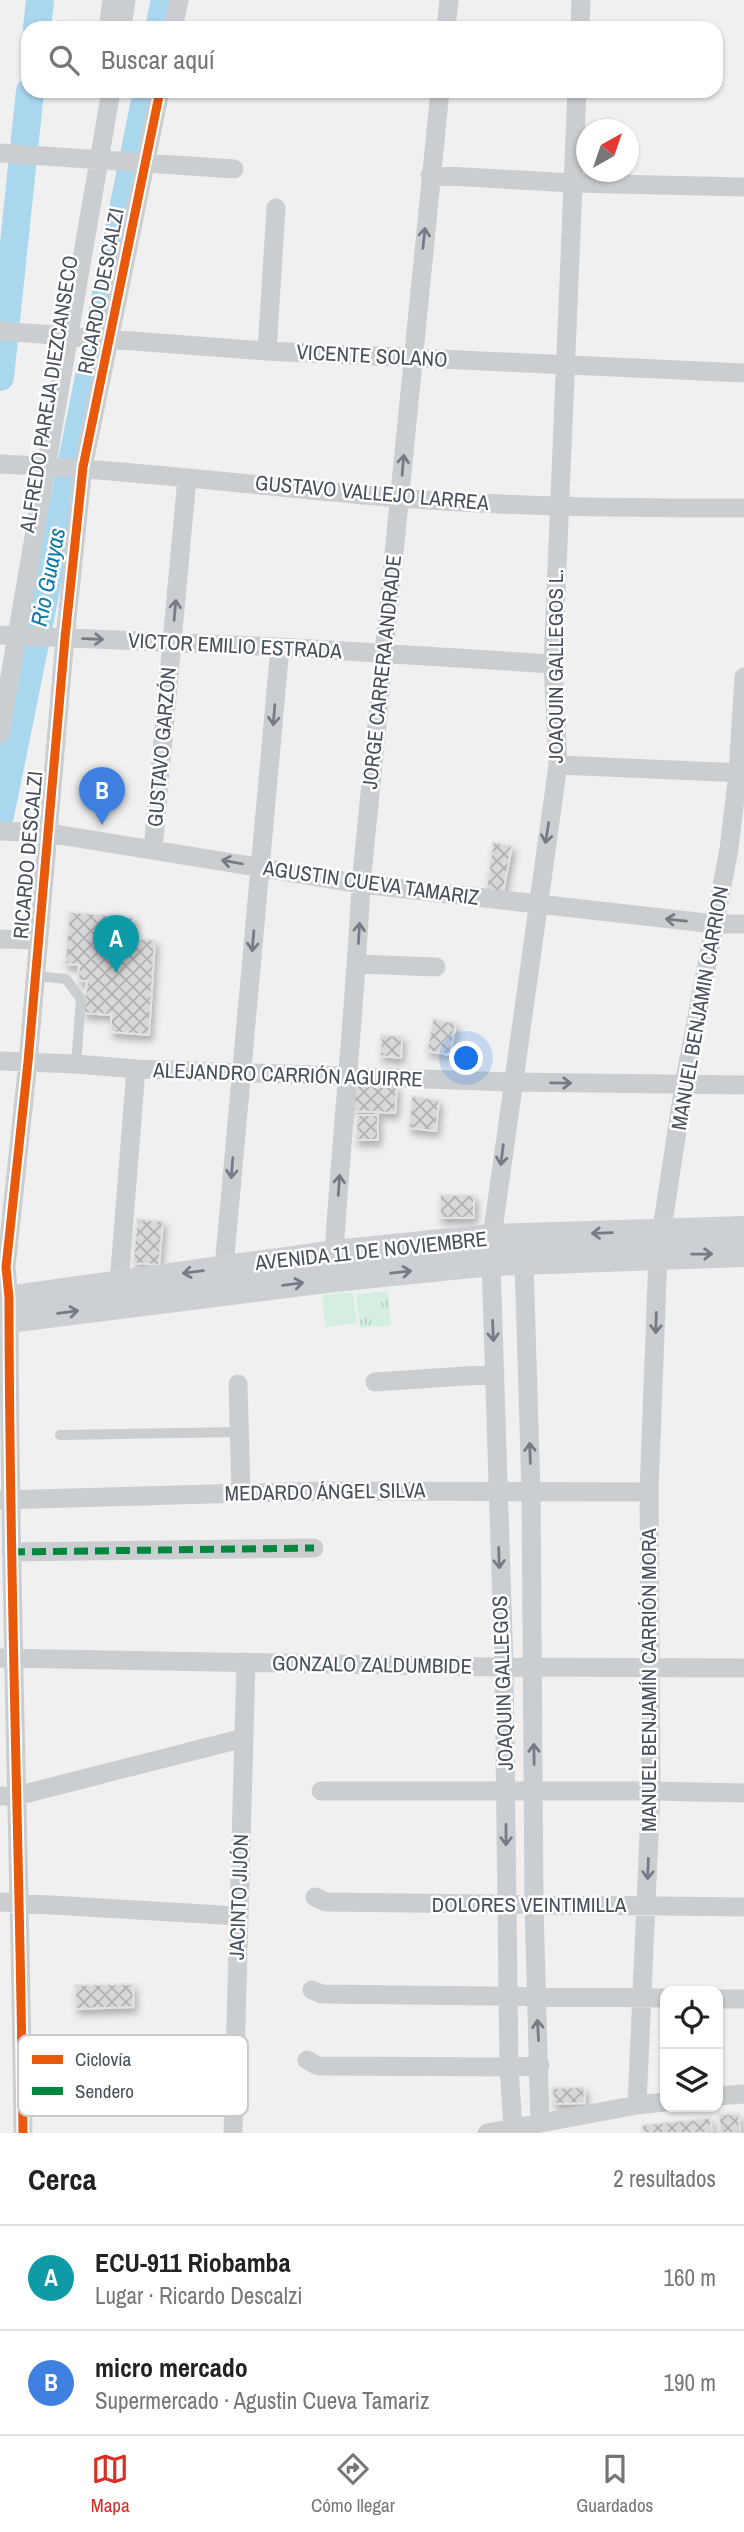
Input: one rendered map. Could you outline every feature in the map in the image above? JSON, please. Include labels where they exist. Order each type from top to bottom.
[{"type":"street","points":[[109,21],[112,0]]},
{"type":"street","points":[[123,21],[127,0]]},
{"type":"street","points":[[174,21],[179,0]]},
{"type":"street","points":[[447,21],[449,0]]},
{"type":"street","points":[[580,21],[581,0]]},
{"type":"street","name":"ALFREDO PAREJA DIEZCANSECO","points":[[0,696],[96,98]]},
{"type":"street","points":[[0,734],[110,98]]},
{"type":"street","name":"RICARDO DESCALZI","points":[[22,2035],[20,1905],[8,1796],[7,1658],[11,1552],[5,1500],[5,1310],[8,1172],[28,1062],[65,638],[83,467],[159,98]]},
{"type":"street","name":"JORGE CARRERA ANDRADE","points":[[334,1253],[361,884],[438,98]]},
{"type":"street","name":"JOAQUIN GALLEGOS L.","points":[[491,1250],[536,905],[558,765],[554,664],[558,507],[577,98]]},
{"type":"street","points":[[0,153],[234,169]]},
{"type":"street","points":[[430,175],[573,183],[744,187]]},
{"type":"street","points":[[267,351],[276,208]]},
{"type":"street","name":"VICENTE SOLANO","points":[[0,331],[267,351],[744,373]]},
{"type":"street","name":"GUSTAVO VALLEJO LARREA","points":[[0,464],[83,467],[400,498],[558,507],[744,508]]},
{"type":"street","name":"GUSTAVO GARZÓN","points":[[153,849],[187,478]]},
{"type":"street","name":"VICTOR EMILIO ESTRADA","points":[[0,635],[280,647],[554,664]]},
{"type":"street","points":[[224,1267],[280,647]]},
{"type":"street","name":"MANUEL BENJAMIN CARRION","points":[[660,1243],[684,1085],[741,773],[744,677]]},
{"type":"street","points":[[558,765],[741,773]]},
{"type":"street","name":"AGUSTIN CUEVA TAMARIZ","points":[[0,831],[48,833],[361,884],[715,924],[744,923]]},
{"type":"street","points":[[0,939],[38,940]]},
{"type":"street","points":[[357,964],[436,967]]},
{"type":"street","name":"ALEJANDRO CARRIÓN AGUIRRE","points":[[0,1061],[346,1077],[744,1085]]},
{"type":"street","points":[[119,1283],[136,1069]]},
{"type":"street","name":"AVENIDA 11 DE NOVIEMBRE","points":[[5,1310],[491,1250],[524,1262],[744,1228]]},
{"type":"street","name":"AVENIDA 11 DE NOVIEMBRE","points":[[5,1310],[119,1283],[334,1253],[660,1243],[744,1254]]},
{"type":"street","name":"MANUEL BENJAMÍN CARRIÓN MORA","points":[[637,2105],[651,1791],[649,1492],[660,1243]]},
{"type":"street","name":"JOAQUIN GALLEGOS","points":[[491,1250],[504,1667],[509,2067],[513,2129]]},
{"type":"street","points":[[524,1262],[531,1491],[534,1906],[540,2123]]},
{"type":"street","points":[[375,1382],[495,1374]]},
{"type":"street","points":[[238,1384],[241,1493]]},
{"type":"street","name":"MEDARDO ÁNGEL SILVA","points":[[5,1500],[322,1490],[649,1492]]},
{"type":"street","points":[[11,1552],[314,1548]]},
{"type":"street","name":"GONZALO ZALDUMBIDE","points":[[7,1658],[504,1667],[744,1668]]},
{"type":"street","name":"JACINTO JIJÓN","points":[[236,2035],[246,1662]]},
{"type":"street","points":[[8,1796],[244,1738]]},
{"type":"street","points":[[321,1791],[744,1793]]},
{"type":"street","name":"DOLORES VEINTIMILLA","points":[[315,1897],[326,1902],[744,1907]]},
{"type":"street","points":[[0,1902],[239,1916]]},
{"type":"street","points":[[312,1990],[322,1994],[660,1998]]},
{"type":"street","points":[[723,1999],[744,2000]]},
{"type":"street","points":[[307,2060],[318,2066],[540,2065]]},
{"type":"street","points":[[723,2096],[744,2094]]},
{"type":"street","points":[[488,2133],[660,2103]]},
{"type":"lane","points":[[35,976],[66,979],[77,991],[80,999],[76,1064]]},
{"type":"lane","points":[[60,1435],[239,1432]]},
{"type":"green space","points":[[388,1291],[391,1325],[360,1328],[356,1294]]},
{"type":"green space","points":[[353,1292],[357,1323],[325,1327],[322,1295]]},
{"type":"building","points":[[493,842],[512,846],[503,893],[486,891]]},
{"type":"building","points":[[69,912],[133,917],[132,939],[155,940],[149,1035],[111,1032],[111,1015],[83,1013],[87,981],[78,981],[79,965],[65,964]]},
{"type":"building","points":[[433,1019],[456,1023],[450,1055],[427,1051]]},
{"type":"building","points":[[381,1035],[402,1036],[401,1058],[380,1056]]},
{"type":"building","points":[[354,1084],[397,1086],[395,1113],[353,1111]]},
{"type":"building","points":[[412,1096],[439,1100],[436,1131],[409,1128]]},
{"type":"building","points":[[357,1115],[378,1115],[378,1140],[356,1140]]},
{"type":"building","points":[[440,1195],[474,1195],[474,1218],[440,1218]]},
{"type":"building","points":[[137,1219],[163,1221],[159,1265],[133,1263]]},
{"type":"building","points":[[133,1984],[134,2007],[76,2009],[75,1985]]},
{"type":"building","points":[[584,2087],[585,2103],[553,2104],[552,2088]]},
{"type":"building","points":[[719,2114],[739,2114],[740,2133],[720,2133]]},
{"type":"building","points":[[710,2118],[712,2133],[643,2133],[642,2125]]},
{"type":"waterway","name":"Rio Guayas","points":[[38,21],[40,0]]},
{"type":"waterway","name":"Rio Guayas","points":[[160,21],[165,0]]},
{"type":"waterway","name":"Rio Guayas","points":[[0,377],[29,98]]},
{"type":"waterway","name":"Rio Guayas","points":[[0,816],[146,98]]},
{"type":"marked path","points":[[11,1552],[314,1548]]},
{"type":"cycle path","points":[[22,2035],[9,1298],[6,1267],[28,1062],[65,638],[83,467],[159,98]]},
{"type":"cycle path","points":[[23,2116],[23,2133]]},
{"type":"place","name":"micro mercado","points":[[102,825]]},
{"type":"place","name":"ECU-911 Riobamba","points":[[116,973]]}]
